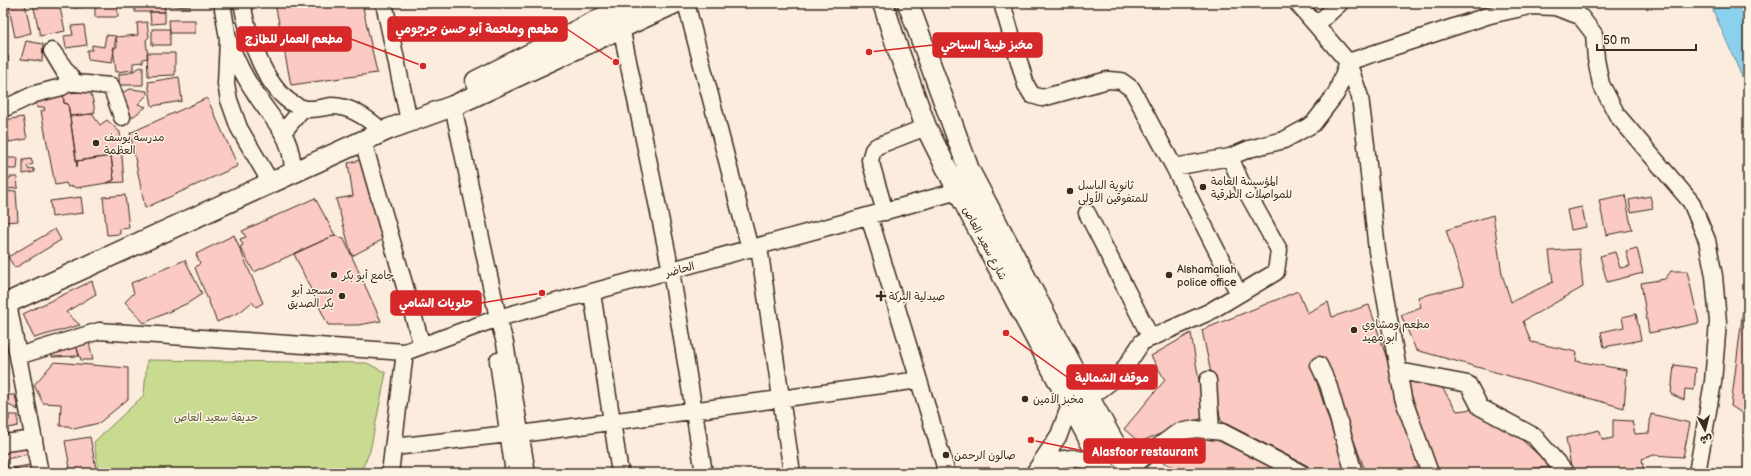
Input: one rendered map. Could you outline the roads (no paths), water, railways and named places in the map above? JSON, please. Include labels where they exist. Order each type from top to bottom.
[{"type":"main road","points":[[386,130],[408,116],[622,11],[675,3]]},
{"type":"main road","name":"شارع سعيد العاص","points":[[883,3],[926,127],[958,192],[1104,468]]},
{"type":"main road","points":[[908,3],[969,170],[1089,398],[1131,472]]},
{"type":"main road","points":[[5,304],[386,130],[454,106],[622,11]]},
{"type":"street","points":[[222,3],[228,39],[226,84],[233,116],[271,183]]},
{"type":"street","points":[[242,3],[250,34],[265,72],[277,89],[289,102],[303,108],[334,106],[348,109],[386,130]]},
{"type":"street","points":[[384,3],[408,116]]},
{"type":"street","points":[[686,3],[755,248],[781,398],[792,473]]},
{"type":"street","points":[[1002,3],[1026,85],[1032,95],[1042,98],[1108,80],[1121,81],[1132,89],[1239,294]]},
{"type":"street","points":[[1297,3],[1348,62],[1360,97],[1377,251],[1403,398],[1430,473]]},
{"type":"street","points":[[1316,25],[1340,3]]},
{"type":"street","points":[[1348,62],[1490,15],[1530,6],[1555,7],[1580,16],[1594,34],[1596,59],[1602,84],[1617,115],[1691,202],[1707,240],[1714,276],[1718,322],[1713,382],[1697,473]]},
{"type":"street","points":[[622,11],[671,271],[704,473]]},
{"type":"street","points":[[228,39],[246,79],[284,131],[291,152],[294,172]]},
{"type":"street","points":[[3,109],[35,94],[62,87],[70,81],[52,51],[75,83],[111,86],[122,117]]},
{"type":"street","points":[[1174,167],[1230,157],[1249,149],[1284,140],[1313,124],[1336,94],[1348,62]]},
{"type":"street","points":[[454,106],[498,318],[495,330],[496,344],[514,434],[527,473]]},
{"type":"street","points":[[284,131],[303,108]]},
{"type":"street","points":[[885,212],[870,160],[873,150],[877,146],[926,127]]},
{"type":"street","points":[[363,141],[422,346]]},
{"type":"street","points":[[1089,398],[1121,374],[1142,342],[1209,312],[1276,272],[1279,250],[1240,180],[1230,157]]},
{"type":"street","name":"الحاضر","points":[[405,352],[498,318],[958,192]]},
{"type":"street","points":[[1088,213],[1151,338]]},
{"type":"street","points":[[869,216],[919,380],[944,473]]},
{"type":"street","points":[[592,293],[620,473]]},
{"type":"street","points":[[5,304],[18,356],[40,473]]},
{"type":"street","points":[[18,356],[99,331],[405,352],[390,473]]},
{"type":"street","points":[[1319,365],[1328,384],[1354,473]]},
{"type":"street","points":[[1399,372],[1468,384],[1480,407],[1534,436],[1566,473]]},
{"type":"street","points":[[394,448],[612,422],[919,380]]},
{"type":"street","points":[[1208,380],[1211,431]]},
{"type":"street","points":[[1038,467],[1059,436],[1070,406]]},
{"type":"street","points":[[1131,472],[1139,460],[1178,432],[1196,429],[1222,432],[1301,473]]},
{"type":"street","points":[[514,434],[514,473]]},
{"type":"street","points":[[3,445],[5,443],[34,439]]},
{"type":"street","points":[[1038,467],[1072,458],[1104,468]]},
{"type":"water","points":[[1710,3],[1747,3],[1748,91]]},
{"type":"place","name":"مخبز طيبة السياحي","points":[[869,52]]},
{"type":"place","name":"مطعم وملحمة أبو حسن جرجومي","points":[[616,62]]},
{"type":"place","name":"مطعم العمار للطازج","points":[[423,66]]},
{"type":"place","name":"مدرسة يوسف العظمة","points":[[96,143]]},
{"type":"place","name":"المؤسسة العامة للمواصلات الطرقية","points":[[1203,187]]},
{"type":"place","name":"ثانوية الباسل للمتفوقين الأولى","points":[[1070,191]]},
{"type":"place","name":"جامع أبو بكر","points":[[334,275]]},
{"type":"place","name":"Alshamaliah police office","points":[[1169,275]]},
{"type":"place","name":"حلويات الشامي","points":[[542,293]]},
{"type":"place","name":"مسجد أبو بكر الصديق","points":[[342,296]]},
{"type":"place","name":"صيدلية البركة","points":[[881,296]]},
{"type":"place","name":"مطعم ومشاوي ابو مهيد","points":[[1354,330]]},
{"type":"place","name":"موقف الشمالية","points":[[1006,333]]},
{"type":"place","name":"مخبز الآمين","points":[[1025,399]]},
{"type":"place","name":"Alasfoor restaurant","points":[[1031,440]]},
{"type":"place","name":"صالون الرحمن","points":[[946,455]]},
{"type":"park label","name":"حديقة سعيد العاص","points":[[216,417]]}]
